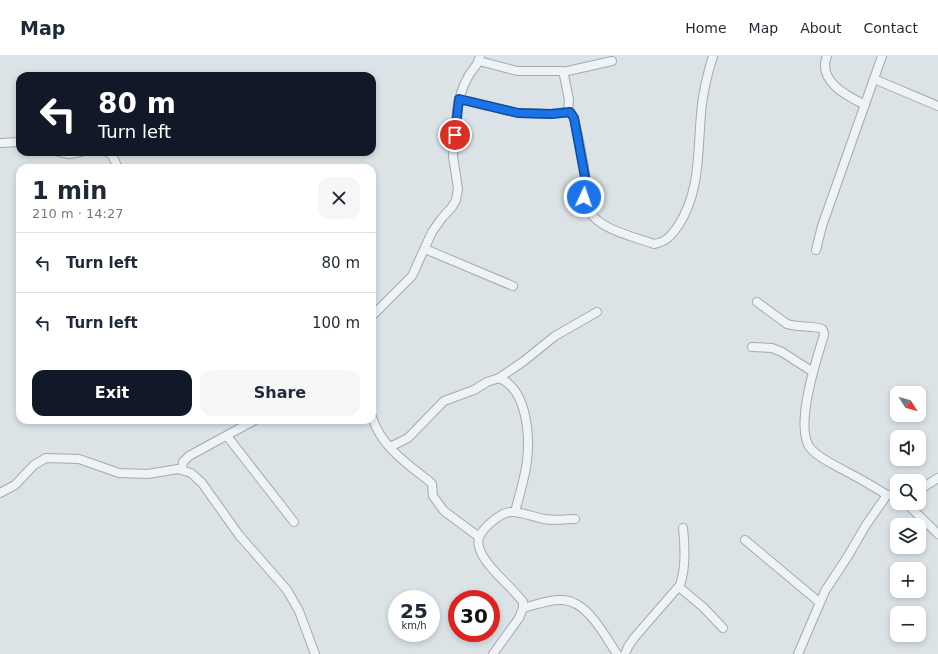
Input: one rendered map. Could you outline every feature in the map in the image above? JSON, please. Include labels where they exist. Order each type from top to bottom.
[{"type":"street","points":[[459,99],[518,113],[551,114],[570,112],[576,127],[585,177],[584,197],[589,212],[608,227],[654,244],[662,242],[670,237],[683,218],[692,196],[697,174],[704,89],[713,56]]},
{"type":"street","points":[[827,56],[825,61],[826,71],[831,82],[838,90],[864,105]]},
{"type":"street","points":[[816,250],[822,226],[882,56]]},
{"type":"street","points":[[376,312],[412,276],[432,232],[452,207],[458,194],[454,156],[459,99],[469,75],[480,58],[517,71],[563,72],[612,60]]},
{"type":"street","points":[[563,72],[569,100],[568,112]]},
{"type":"street","points":[[874,79],[938,106]]},
{"type":"street","points":[[0,143],[16,142]]},
{"type":"street","points":[[425,249],[513,286]]},
{"type":"street","points":[[757,302],[787,324],[822,329],[824,335],[813,372],[806,408],[805,428],[808,444],[818,454],[887,495],[824,591],[798,654]]},
{"type":"street","points":[[390,447],[408,438],[444,402],[499,378],[524,362],[555,336],[597,312]]},
{"type":"street","points":[[752,347],[772,348],[782,352],[813,372]]},
{"type":"street","points":[[499,378],[510,385],[519,398],[523,408],[527,432],[527,461],[515,512]]},
{"type":"street","points":[[182,469],[184,459],[247,424]]},
{"type":"street","points":[[375,424],[382,439],[401,459],[432,484],[433,496],[444,511],[479,537]]},
{"type":"street","points":[[227,436],[294,522]]},
{"type":"street","points":[[0,493],[15,485],[34,465],[46,458],[79,459],[119,473],[148,474],[174,469],[182,469],[191,473],[202,483],[239,535],[287,590],[299,611],[315,654]]},
{"type":"street","points":[[926,486],[938,478]]},
{"type":"street","points":[[913,510],[938,534]]},
{"type":"street","points":[[494,654],[519,618],[523,608],[523,602],[519,596],[490,567],[483,557],[479,548],[479,537],[483,530],[502,514],[509,512],[524,513],[552,520],[575,519]]},
{"type":"street","points":[[626,654],[634,638],[679,588],[684,564],[683,528]]},
{"type":"street","points":[[745,540],[819,602]]},
{"type":"street","points":[[679,588],[703,607],[722,628]]},
{"type":"street","points":[[523,608],[550,601],[563,600],[574,602],[584,609],[598,624],[617,654]]},
{"type":"route","points":[[455,135],[459,99],[518,113],[551,114],[570,112],[574,118],[585,177],[584,197]]}]
